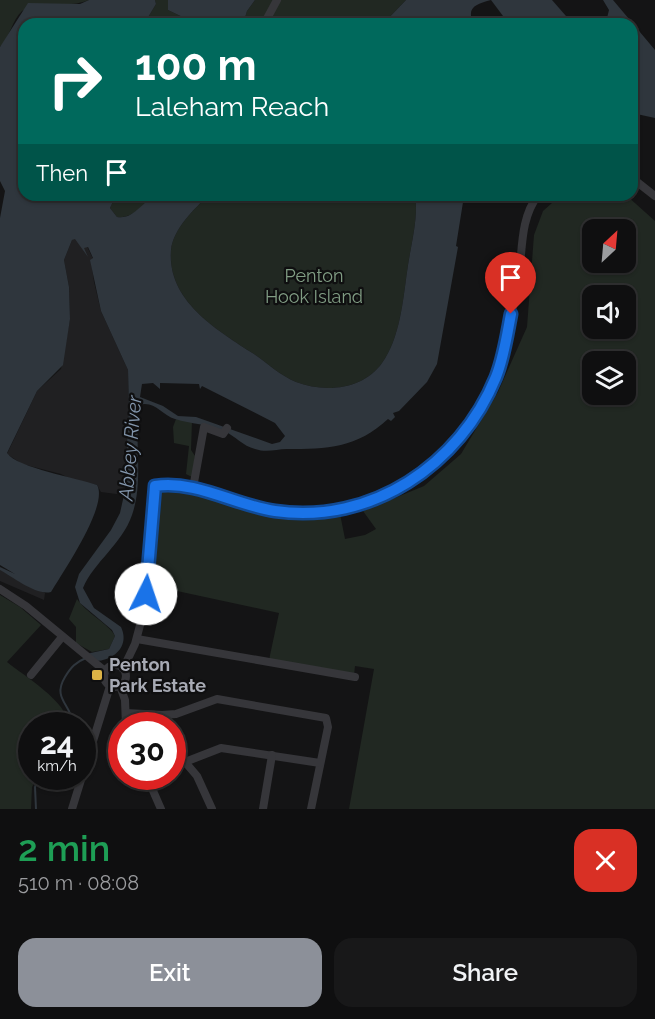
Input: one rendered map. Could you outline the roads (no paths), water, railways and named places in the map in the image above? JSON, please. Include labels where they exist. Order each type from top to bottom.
[{"type":"street","points":[[267,18],[277,0]]},
{"type":"street","points":[[638,183],[655,196]]},
{"type":"street","points":[[120,686],[126,677],[123,669],[136,639],[146,594],[155,486],[193,488],[261,508],[309,513],[330,512],[377,498],[441,460],[469,426],[503,358],[518,280],[526,219],[535,201]]},
{"type":"street","points":[[193,488],[204,427],[220,434],[226,430]]},
{"type":"street","points":[[0,589],[19,600],[105,671]]},
{"type":"street","points":[[31,675],[62,637]]},
{"type":"street","points":[[136,639],[355,677]]},
{"type":"street","points":[[120,686],[110,686],[104,680],[105,671],[111,666],[123,669]]},
{"type":"street","points":[[72,809],[110,686]]},
{"type":"street","points":[[120,686],[124,694],[126,712]]},
{"type":"street","points":[[181,712],[217,699],[322,716],[328,721],[311,809]]},
{"type":"street","points":[[186,762],[221,748],[320,763]]},
{"type":"street","points":[[263,809],[272,755]]},
{"type":"street","points":[[186,763],[197,776],[212,809]]},
{"type":"street","points":[[153,790],[161,809]]},
{"type":"water","points":[[89,0],[155,0],[156,4],[148,18],[18,18],[28,3],[80,4]]},
{"type":"water","points":[[168,0],[255,0],[245,18],[185,18],[168,10]]},
{"type":"water","points":[[406,0],[491,0],[474,7],[472,18],[389,18]]},
{"type":"water","points":[[491,0],[552,0],[569,18],[504,18]]},
{"type":"water","points":[[603,0],[613,0],[628,18],[607,18],[609,10]]},
{"type":"water","points":[[18,19],[18,201],[113,201],[110,208],[117,217],[123,217],[134,213],[147,201],[202,201],[186,220],[173,242],[172,268],[177,284],[186,299],[210,324],[296,382],[319,387],[343,387],[365,379],[374,372],[388,353],[400,319],[415,223],[416,201],[463,201],[456,246],[458,247],[437,364],[427,382],[399,411],[393,413],[395,417],[391,421],[388,419],[365,436],[341,445],[264,451],[247,446],[218,429],[175,419],[154,406],[139,405],[136,502],[122,535],[94,570],[83,588],[94,608],[121,627],[123,634],[119,651],[103,660],[96,661],[86,654],[109,649],[115,636],[112,630],[80,603],[75,587],[79,574],[111,530],[120,513],[124,495],[129,408],[128,370],[101,311],[90,260],[93,258],[88,247],[84,248],[88,257],[75,239],[72,240],[64,260],[69,287],[70,319],[63,365],[37,391],[7,453],[35,468],[97,485],[99,495],[97,507],[74,555],[51,592],[32,589],[0,570],[0,567],[15,574],[0,565],[0,218],[5,191],[0,181],[0,47]],"holes":[[[153,383],[160,389],[160,383],[199,384],[200,389],[202,386],[275,423],[285,436],[280,442],[272,444],[196,417],[178,416],[163,406],[140,397],[142,384]]]},
{"type":"water","points":[[638,30],[655,50],[655,118],[638,114]]},
{"type":"waterway","name":"Abbey River","points":[[70,712],[60,691],[61,685],[72,668],[86,658]]},
{"type":"waterway","name":"Abbey River","points":[[35,790],[36,809]]},
{"type":"place","name":"Penton Park Estate","points":[[97,675]]},
{"type":"park label","name":"Penton Hook Island","points":[[314,286]]}]
